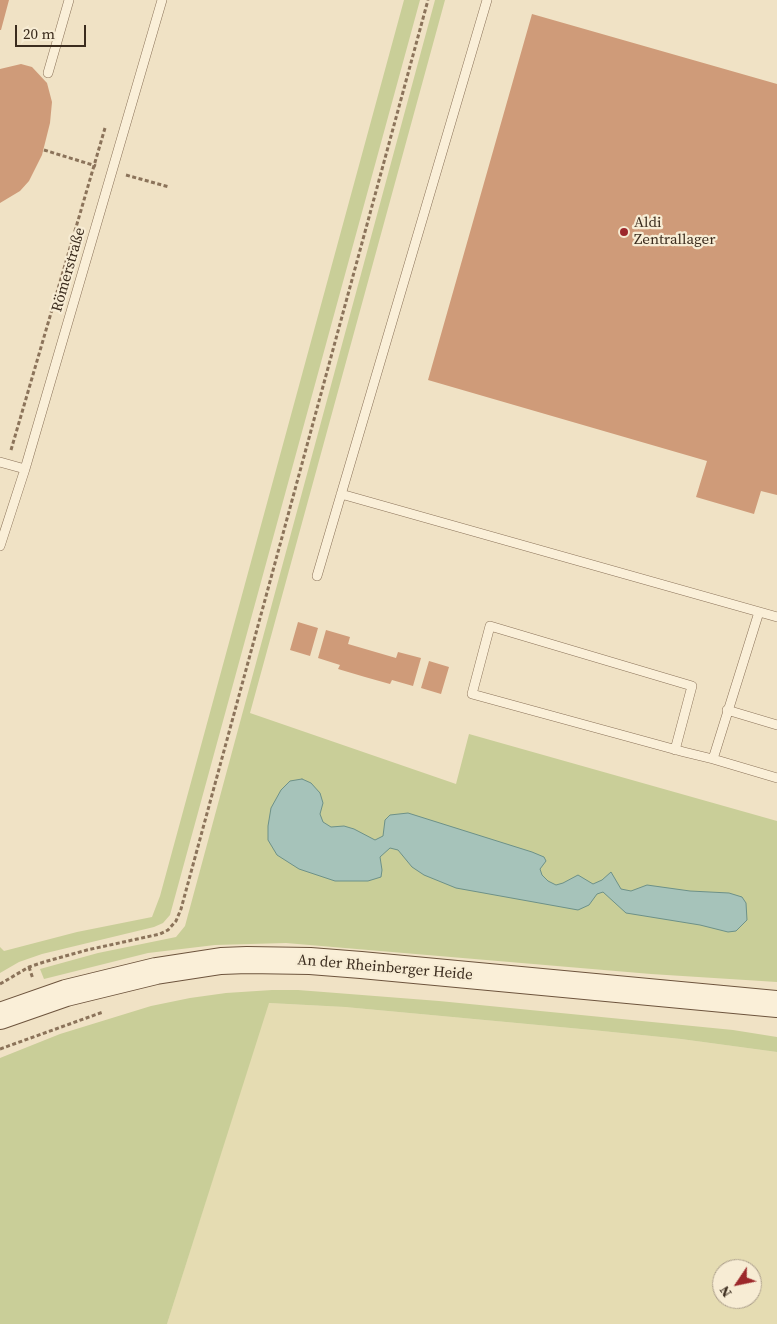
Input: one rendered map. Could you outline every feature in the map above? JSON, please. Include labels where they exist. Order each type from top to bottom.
[{"type":"street","name":"An der Rheinberger Heide","points":[[0,1016],[66,993],[111,981],[195,964],[238,960],[294,960],[361,965],[777,1004]]},
{"type":"lane","points":[[48,72],[69,0]]},
{"type":"lane","name":"Römerstraße","points":[[0,546],[162,0]]},
{"type":"lane","points":[[317,576],[487,0]]},
{"type":"lane","points":[[4,463],[24,469]]},
{"type":"lane","points":[[341,494],[777,616]]},
{"type":"lane","points":[[713,759],[759,612]]},
{"type":"lane","points":[[675,750],[692,686],[490,626],[472,694],[675,750],[713,759],[777,778]]},
{"type":"lane","points":[[727,710],[777,725]]},
{"type":"path","points":[[0,984],[28,967],[44,962],[86,950],[160,934],[168,930],[176,921],[187,890],[428,0]]},
{"type":"path","points":[[4,463],[108,120]]},
{"type":"path","points":[[0,1049],[107,1010]]},
{"type":"shaded area","points":[[268,1003],[345,1007],[592,1030],[681,1039],[777,1052],[777,1324],[167,1324]]},
{"type":"green space","points":[[404,0],[420,0],[170,915],[163,923],[154,927],[42,954],[19,962],[0,973],[0,947],[4,951],[77,932],[152,917],[160,896]]},
{"type":"green space","points":[[435,0],[445,0],[250,713],[456,784],[469,734],[777,821],[777,982],[651,974],[286,943],[215,945],[148,953],[44,979],[40,969],[98,953],[176,937],[185,926]]},
{"type":"green space","points":[[298,990],[439,1001],[733,1030],[777,1037],[777,1052],[681,1039],[592,1030],[345,1007],[269,1003],[167,1324],[0,1324],[0,1058],[60,1034],[151,1006],[226,993]]},
{"type":"water","points":[[302,779],[311,783],[320,793],[323,803],[320,814],[323,822],[331,827],[344,826],[375,840],[383,836],[385,820],[390,815],[408,813],[544,857],[546,861],[540,869],[542,875],[556,885],[578,875],[593,884],[602,880],[611,872],[621,889],[631,891],[647,885],[690,891],[729,893],[742,897],[746,903],[747,920],[736,931],[728,932],[700,925],[626,913],[603,892],[597,894],[589,905],[578,910],[456,888],[424,875],[412,867],[398,850],[390,848],[380,857],[381,877],[368,881],[335,881],[299,869],[277,855],[268,840],[271,808],[281,790],[290,781]]},
{"type":"building","points":[[0,0],[9,0],[1,30],[0,30]]},
{"type":"building","name":"Aldi Zentrallager","points":[[532,14],[777,84],[777,495],[761,491],[754,514],[696,497],[707,461],[428,380]]},
{"type":"building","points":[[21,64],[32,67],[47,83],[52,102],[50,123],[42,155],[29,181],[20,191],[0,203],[0,69]]},
{"type":"building","points":[[298,622],[318,628],[310,656],[290,650]]},
{"type":"building","points":[[326,630],[350,637],[348,644],[396,658],[398,652],[421,658],[413,686],[392,680],[390,684],[365,677],[338,669],[340,665],[318,658]]},
{"type":"building","points":[[429,661],[449,667],[441,694],[421,688]]},
{"type":"place","name":"Aldi Zentrallager","points":[[624,232]]}]
